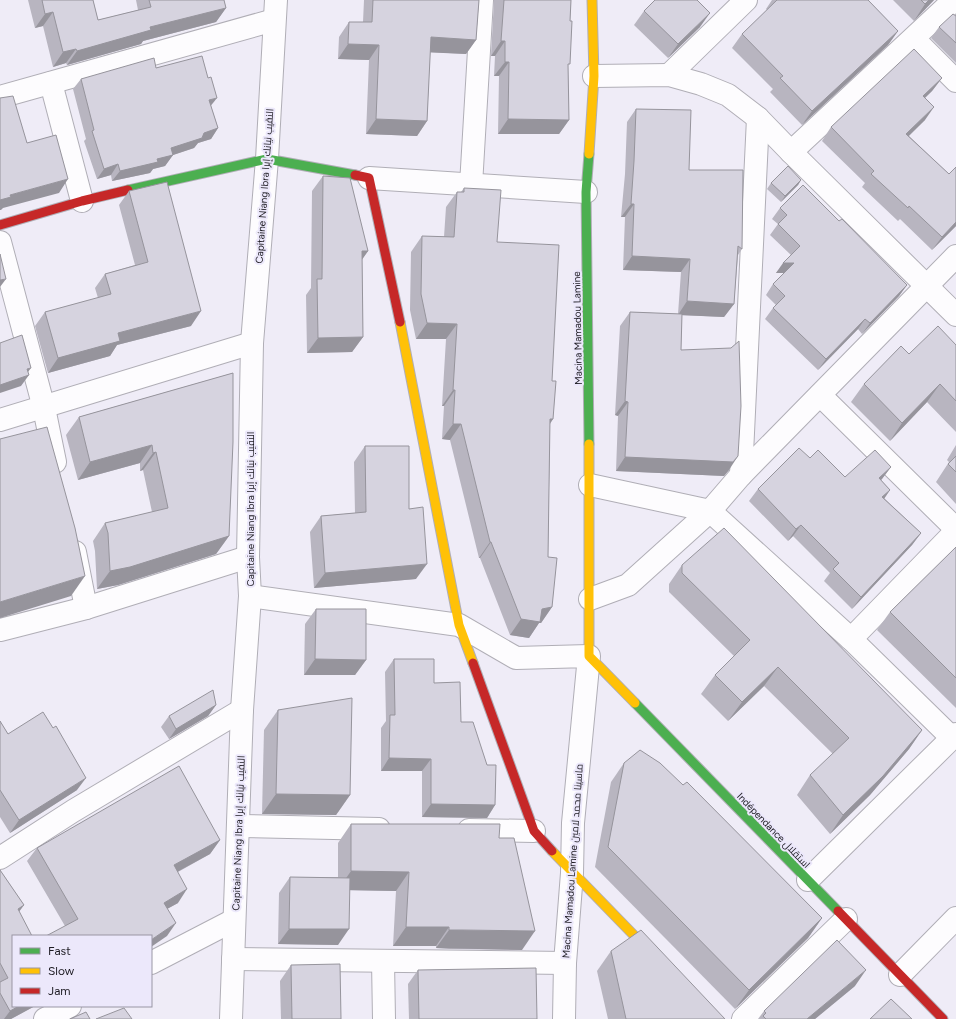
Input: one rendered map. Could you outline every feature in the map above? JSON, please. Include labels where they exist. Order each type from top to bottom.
[{"type":"street","points":[[471,184],[482,0]]},
{"type":"street","name":"Macina Mamadou Lamine","points":[[590,656],[590,485],[586,192],[594,76],[592,0]]},
{"type":"street","points":[[669,75],[746,0]]},
{"type":"street","points":[[790,152],[914,39],[954,0]]},
{"type":"street","points":[[0,97],[51,83],[275,10]]},
{"type":"street","name":"Capitaine Niang Ibra النقيب نيانك إبرا","points":[[231,1019],[242,710],[250,596],[248,557],[252,343],[267,159],[275,10]]},
{"type":"street","points":[[914,39],[956,81]]},
{"type":"street","points":[[594,76],[669,75],[701,84],[728,95],[758,118],[790,152],[956,315]]},
{"type":"street","points":[[51,83],[82,201]]},
{"type":"street","points":[[741,476],[758,118]]},
{"type":"street","points":[[0,225],[82,201],[267,159],[369,178],[586,192]]},
{"type":"street","points":[[369,178],[414,391],[460,625],[534,831],[572,873],[661,963]]},
{"type":"street","points":[[0,242],[44,408],[60,485]]},
{"type":"street","points":[[590,599],[628,585],[710,511],[741,476],[956,256]]},
{"type":"street","points":[[0,420],[44,408],[252,343]]},
{"type":"street","points":[[820,395],[956,530],[851,639]]},
{"type":"street","points":[[590,485],[710,511],[851,639],[954,736],[808,880]]},
{"type":"street","points":[[70,531],[86,608]]},
{"type":"street","points":[[0,630],[86,608],[248,557]]},
{"type":"street","points":[[250,596],[460,625],[516,658],[590,656]]},
{"type":"street","name":"Macina Mamadou Lamine ماسينا محمد لامين","points":[[564,1019],[565,963],[572,873],[573,823],[590,656]]},
{"type":"street","name":"Indépendance استقلال","points":[[590,656],[944,1019]]},
{"type":"street","points":[[0,858],[80,807],[242,710]]},
{"type":"street","points":[[239,826],[398,829]]},
{"type":"street","points":[[446,830],[534,831]]},
{"type":"street","points":[[900,975],[956,918]]},
{"type":"street","points":[[743,1019],[846,919]]},
{"type":"street","points":[[152,963],[234,920]]},
{"type":"street","points":[[233,959],[565,963]]},
{"type":"street","points":[[383,961],[384,1019]]},
{"type":"street","points":[[45,1019],[68,1007]]},
{"type":"building","points":[[42,0],[93,0],[98,20],[151,7],[149,0],[224,0],[226,8],[150,27],[151,30],[77,51],[76,49],[63,52],[53,12],[45,14]]},
{"type":"building","points":[[373,0],[479,0],[476,40],[431,37],[427,121],[376,119],[379,45],[348,44],[349,22],[372,22]]},
{"type":"building","points":[[504,0],[571,0],[570,21],[572,21],[570,64],[568,64],[569,120],[508,119],[509,62],[505,62],[505,41],[501,41]]},
{"type":"building","points":[[655,0],[697,0],[710,13],[678,44],[644,11]]},
{"type":"building","points":[[777,0],[868,0],[898,31],[812,111],[780,78],[783,76],[742,34]]},
{"type":"building","points":[[921,0],[929,0],[925,4]]},
{"type":"building","points":[[953,14],[956,16],[956,43],[939,27]]},
{"type":"building","points":[[914,49],[942,78],[923,96],[934,107],[906,134],[949,174],[956,167],[956,222],[942,237],[909,206],[908,208],[871,174],[874,171],[831,127]]},
{"type":"building","points":[[202,56],[208,78],[211,77],[217,98],[209,100],[218,128],[204,133],[202,138],[171,148],[173,155],[157,159],[158,162],[120,171],[118,164],[104,169],[92,131],[94,130],[81,79],[154,58],[156,68]]},
{"type":"building","points":[[13,96],[27,143],[56,135],[68,179],[10,195],[11,197],[0,200],[0,98]]},
{"type":"building","points":[[636,109],[691,110],[689,170],[743,170],[742,249],[738,246],[734,304],[687,301],[690,259],[632,256],[634,204],[631,204]]},
{"type":"building","points":[[788,166],[801,180],[785,196],[771,183]]},
{"type":"building","points":[[323,176],[350,178],[368,251],[362,251],[363,337],[318,338],[317,279],[322,279]]},
{"type":"building","points":[[167,182],[201,311],[118,333],[120,341],[58,358],[45,312],[111,294],[105,274],[148,262],[129,191]]},
{"type":"building","points":[[803,185],[839,221],[842,219],[907,285],[870,323],[865,319],[826,359],[773,308],[785,296],[773,284],[794,263],[783,263],[800,246],[778,224],[787,215],[780,208]]},
{"type":"building","points":[[464,188],[501,190],[497,242],[559,245],[552,381],[556,381],[553,419],[550,419],[548,557],[557,558],[552,607],[542,609],[540,622],[521,619],[490,542],[461,424],[453,424],[455,390],[453,390],[457,324],[427,323],[421,294],[422,236],[454,237],[457,192],[464,192]]},
{"type":"building","points":[[0,254],[6,279],[0,280]]},
{"type":"building","points":[[630,312],[682,314],[681,350],[731,348],[739,341],[741,406],[738,456],[733,462],[625,457],[628,402],[625,401]]},
{"type":"building","points":[[938,326],[956,345],[956,401],[940,384],[902,423],[864,384],[901,346],[909,354]]},
{"type":"building","points":[[22,335],[31,368],[27,369],[29,375],[0,385],[0,343]]},
{"type":"building","points":[[233,373],[233,442],[229,536],[130,567],[110,571],[108,533],[105,523],[168,508],[156,452],[153,453],[152,445],[90,462],[79,417]]},
{"type":"building","points":[[47,427],[75,528],[85,576],[0,602],[0,439]]},
{"type":"building","points":[[365,446],[409,446],[409,509],[423,507],[427,564],[325,573],[321,516],[366,512]]},
{"type":"building","points":[[799,448],[810,458],[818,450],[845,477],[875,450],[891,467],[879,478],[890,490],[882,497],[921,533],[861,597],[833,569],[839,563],[801,525],[796,529],[758,489]]},
{"type":"building","points":[[956,456],[956,472],[948,464]]},
{"type":"building","points":[[724,528],[922,730],[883,776],[843,815],[810,775],[849,738],[778,667],[742,702],[715,675],[750,640],[682,573],[682,565]]},
{"type":"building","points":[[956,547],[956,678],[890,612]]},
{"type":"building","points":[[316,609],[366,609],[366,660],[315,659]]},
{"type":"building","points":[[394,659],[434,659],[434,683],[460,682],[461,722],[473,722],[487,765],[496,765],[495,805],[431,804],[431,759],[389,758],[390,715],[395,715]]},
{"type":"building","points":[[213,690],[216,705],[176,729],[169,716]]},
{"type":"building","points":[[352,698],[350,795],[276,794],[278,710]]},
{"type":"building","points":[[43,712],[53,728],[56,726],[86,778],[19,820],[0,790],[0,721],[8,734]]},
{"type":"building","points":[[640,750],[660,763],[683,785],[687,782],[822,918],[749,990],[608,847],[624,763]]},
{"type":"building","points":[[179,766],[220,840],[174,865],[187,889],[164,903],[176,923],[152,939],[152,935],[48,935],[78,919],[37,848]]},
{"type":"building","points":[[351,824],[500,824],[499,838],[514,838],[535,931],[449,930],[449,927],[406,927],[409,872],[351,871]]},
{"type":"building","points":[[0,870],[24,905],[18,909],[31,935],[12,935],[12,1007],[17,1007],[10,1011],[0,993],[0,982],[8,978],[0,963]]},
{"type":"building","points":[[290,877],[350,878],[349,929],[289,929]]},
{"type":"building","points":[[641,930],[725,1019],[626,1019],[611,951]]},
{"type":"building","points":[[837,940],[866,970],[807,1019],[766,1019],[763,1016],[766,1013],[764,1011]]},
{"type":"building","points":[[340,964],[341,1019],[292,1019],[291,965]]},
{"type":"building","points":[[536,968],[537,1019],[419,1019],[418,970]]},
{"type":"building","points":[[891,999],[912,1019],[870,1019]]},
{"type":"building","points":[[124,1008],[132,1019],[96,1019]]},
{"type":"building","points":[[86,1012],[90,1019],[70,1019]]},
{"type":"traffic: fast","points":[[589,154],[586,192],[589,444]]},
{"type":"traffic: fast","points":[[128,190],[267,159],[355,175]]},
{"type":"traffic: fast","points":[[635,703],[838,911]]},
{"type":"traffic: slow","points":[[589,154],[594,76],[592,0]]},
{"type":"traffic: slow","points":[[400,322],[459,625],[473,663]]},
{"type":"traffic: slow","points":[[589,444],[589,656],[635,703]]},
{"type":"traffic: slow","points":[[552,851],[655,957]]},
{"type":"traffic: jam","points":[[355,175],[369,178],[400,322]]},
{"type":"traffic: jam","points":[[0,225],[82,201],[128,190]]},
{"type":"traffic: jam","points":[[473,663],[534,831],[552,851]]},
{"type":"traffic: jam","points":[[838,911],[943,1019]]}]
